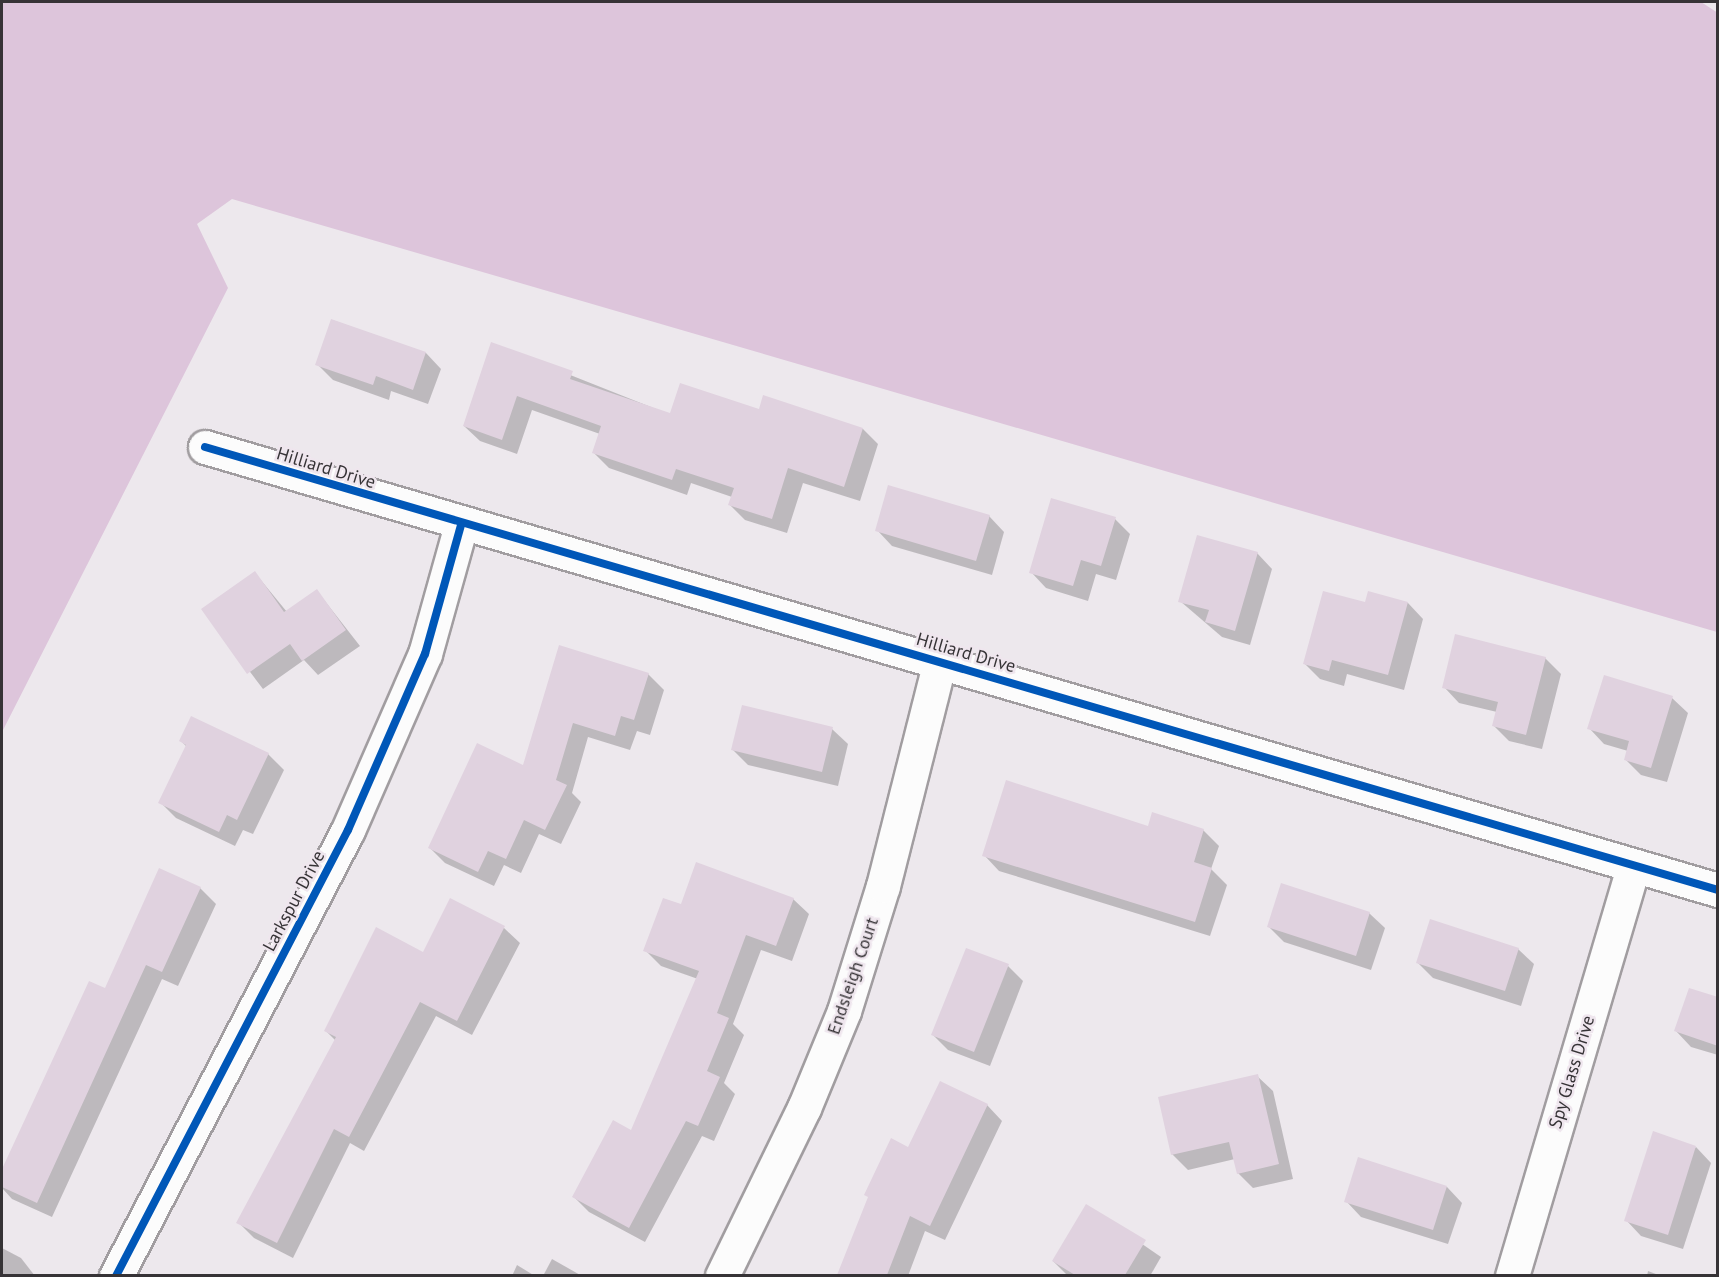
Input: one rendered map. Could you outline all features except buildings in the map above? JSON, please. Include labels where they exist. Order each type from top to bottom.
[{"type":"street","name":"Hilliard Drive","points":[[205,447],[461,525],[940,661],[1633,868],[1718,890]]},
{"type":"street","name":"Larkspur Drive","points":[[116,1275],[348,830],[425,654],[461,525]]},
{"type":"street","name":"Endsleigh Court","points":[[722,1275],[804,1108],[844,1011],[883,886],[940,661]]},
{"type":"street","name":"Spy Glass Drive","points":[[1512,1275],[1633,868]]},
{"type":"shaded area","points":[[2,2],[1701,2],[1718,13],[1717,632],[232,199],[197,224],[228,288],[2,732]]},
{"type":"cycle path","points":[[205,447],[1718,890]]},
{"type":"cycle path","points":[[116,1276],[348,830],[425,654],[461,525]]}]
